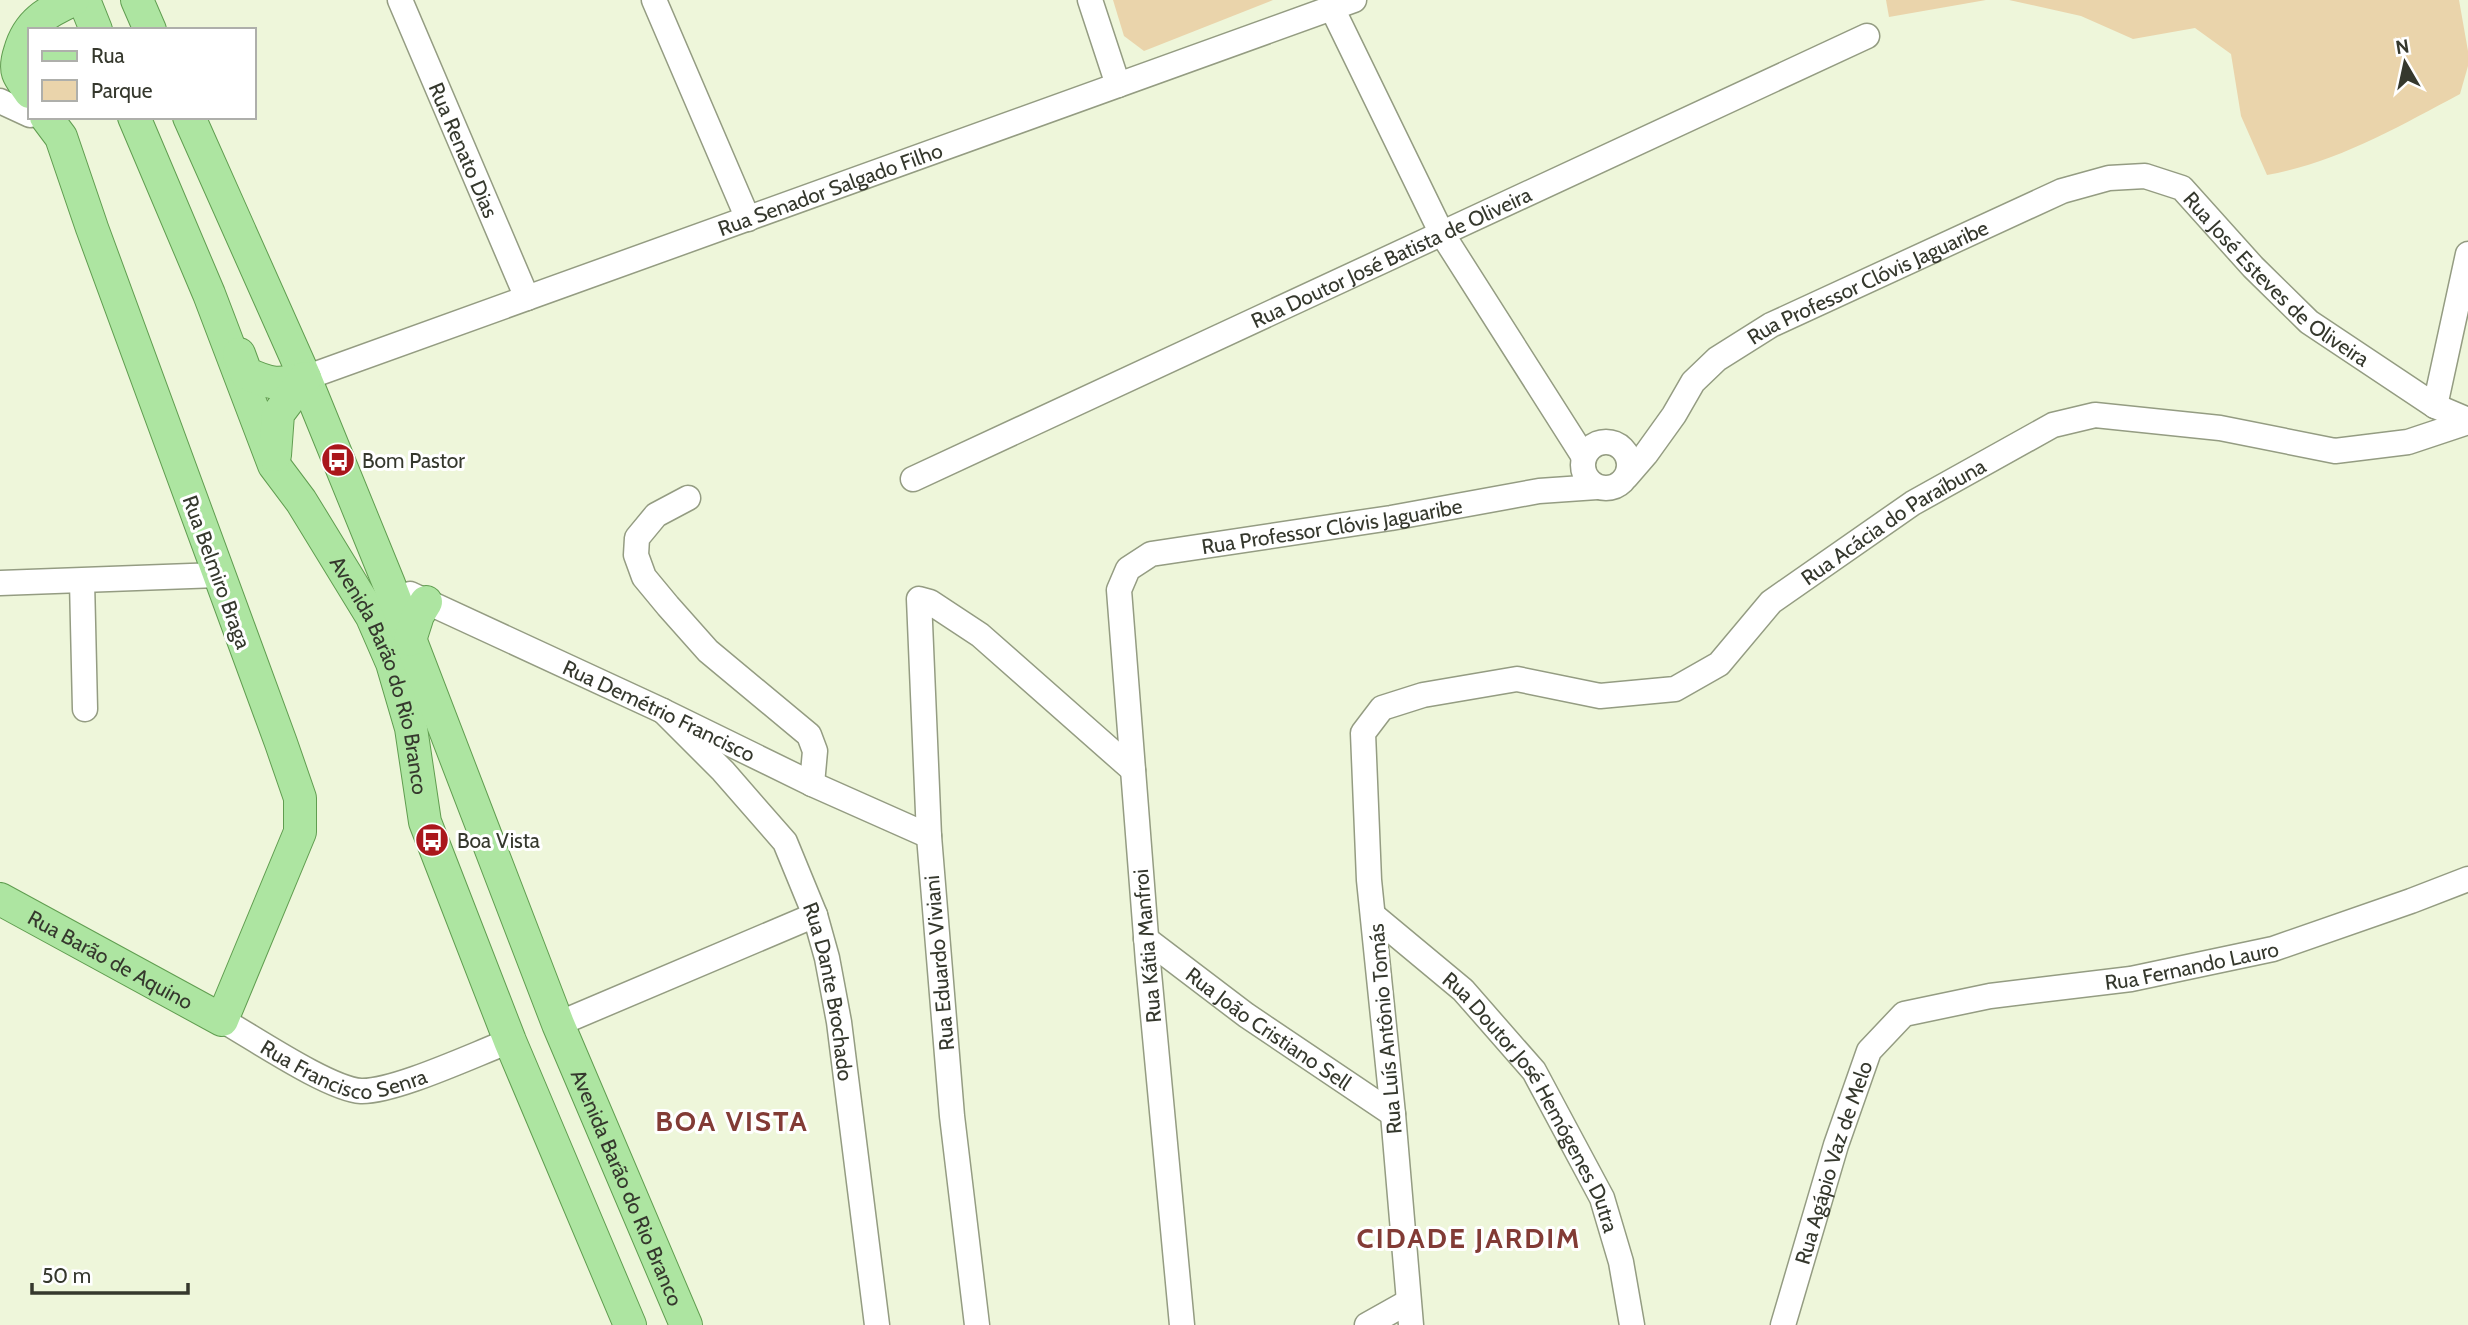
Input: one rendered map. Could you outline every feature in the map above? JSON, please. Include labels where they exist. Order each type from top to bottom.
[{"type":"main road","points":[[30,28],[42,16],[73,0]]},
{"type":"main road","points":[[84,0],[95,28]]},
{"type":"main road","points":[[137,0],[149,28]]},
{"type":"main road","points":[[28,31],[18,55],[18,73],[28,89]]},
{"type":"main road","name":"Rua Belmiro Braga","points":[[40,119],[61,137],[300,798],[300,831],[222,1020]]},
{"type":"main road","name":"Avenida Barão do Rio Branco","points":[[135,119],[209,294],[274,465],[301,501],[372,617],[392,663],[411,728],[425,822],[510,1041],[630,1325]]},
{"type":"main road","name":"Avenida Barão do Rio Branco","points":[[189,119],[305,378],[389,584],[558,1024],[684,1324]]},
{"type":"main road","points":[[209,294],[222,310],[246,373],[278,385],[305,378]]},
{"type":"main road","points":[[274,465],[278,414],[305,378]]},
{"type":"main road","points":[[301,501],[389,584]]},
{"type":"main road","points":[[410,640],[418,615],[426,602]]},
{"type":"main road","points":[[435,849],[447,837],[463,831],[483,831]]},
{"type":"main road","name":"Rua Barão de Aquino","points":[[0,900],[222,1020]]},
{"type":"street","name":"Rua Renato Dias","points":[[400,0],[527,298]]},
{"type":"street","points":[[654,0],[748,219]]},
{"type":"street","points":[[1090,0],[1118,85]]},
{"type":"street","name":"Rua Senador Salgado Filho","points":[[305,378],[1343,4]]},
{"type":"street","points":[[1343,4],[1441,232],[1588,472],[1610,488],[1617,486],[1627,476],[1627,455],[1618,445],[1600,443],[1588,450],[1588,472]]},
{"type":"street","name":"Rua Doutor José Batista de Oliveira","points":[[913,479],[1867,36]]},
{"type":"street","points":[[0,101],[28,114]]},
{"type":"street","name":"Rua José Esteves de Oliveira","points":[[2109,178],[2145,176],[2182,188],[2252,267],[2309,322],[2435,406],[2468,421]]},
{"type":"street","name":"Rua Professor Clóvis Jaguaribe","points":[[1627,476],[1662,431],[1693,383],[1717,359],[1771,326],[2062,191],[2109,178]]},
{"type":"street","points":[[2435,406],[2468,254]]},
{"type":"street","name":"Rua Acácia do Paraíbuna","points":[[1363,733],[1382,708],[1423,695],[1517,679],[1600,696],[1675,689],[1719,664],[1771,602],[1902,510],[2053,425],[2095,415],[2220,428],[2335,451],[2409,442],[2468,421]]},
{"type":"street","points":[[1618,445],[1662,431]]},
{"type":"street","name":"Rua Professor Clóvis Jaguaribe","points":[[1128,569],[1151,554],[1391,518],[1539,491],[1588,472]]},
{"type":"street","points":[[688,498],[656,515],[636,538],[636,555],[644,577],[708,651],[809,735],[815,751],[812,784]]},
{"type":"street","name":"Rua Kátia Manfroi","points":[[1128,569],[1119,590],[1146,939],[1182,1325]]},
{"type":"street","points":[[0,583],[218,575]]},
{"type":"street","points":[[82,581],[85,709]]},
{"type":"street","name":"Rua Demétrio Francisco","points":[[389,584],[663,711],[812,784],[929,836]]},
{"type":"street","name":"Rua Eduardo Viviani","points":[[977,1325],[952,1116],[929,836],[919,599],[930,602],[980,635],[1133,770]]},
{"type":"street","name":"Rua Dante Brochado","points":[[663,711],[723,771],[785,842],[815,915],[827,958],[839,1022],[877,1325]]},
{"type":"street","name":"Rua Luís Antônio Tomás","points":[[1363,733],[1369,880],[1393,1114],[1409,1314]]},
{"type":"street","name":"Rua Fernando Lauro","points":[[1904,1014],[1990,996],[2131,979],[2273,949],[2468,879]]},
{"type":"street","points":[[558,1024],[815,915]]},
{"type":"street","name":"Rua Doutor José Hemógenes Dutra","points":[[1374,916],[1463,990],[1534,1070],[1602,1198],[1620,1262],[1632,1325]]},
{"type":"street","name":"Rua João Cristiano Sell","points":[[1146,939],[1246,1015],[1393,1114]]},
{"type":"street","name":"Rua Agápio Vaz de Melo","points":[[1783,1325],[1836,1146],[1869,1051],[1904,1014]]},
{"type":"street","name":"Rua Francisco Senra","points":[[222,1020],[339,1087],[363,1091],[400,1084],[510,1041]]},
{"type":"street","points":[[1367,1325],[1409,1314]]},
{"type":"green space","points":[[1113,0],[1273,0],[1144,51],[1124,36]]},
{"type":"green space","points":[[1886,0],[1986,0],[1889,17]]},
{"type":"green space","points":[[2009,0],[2459,0],[2468,66],[2460,94],[2342,153],[2267,175],[2241,116],[2231,54],[2195,28],[2133,39],[2081,16]]},
{"type":"place","name":"Bom Pastor","points":[[338,460]]},
{"type":"place","name":"Boa Vista","points":[[432,840]]},
{"type":"district","name":"BOA VISTA","points":[[732,1121]]},
{"type":"district","name":"CIDADE JARDIM","points":[[1469,1238]]}]
